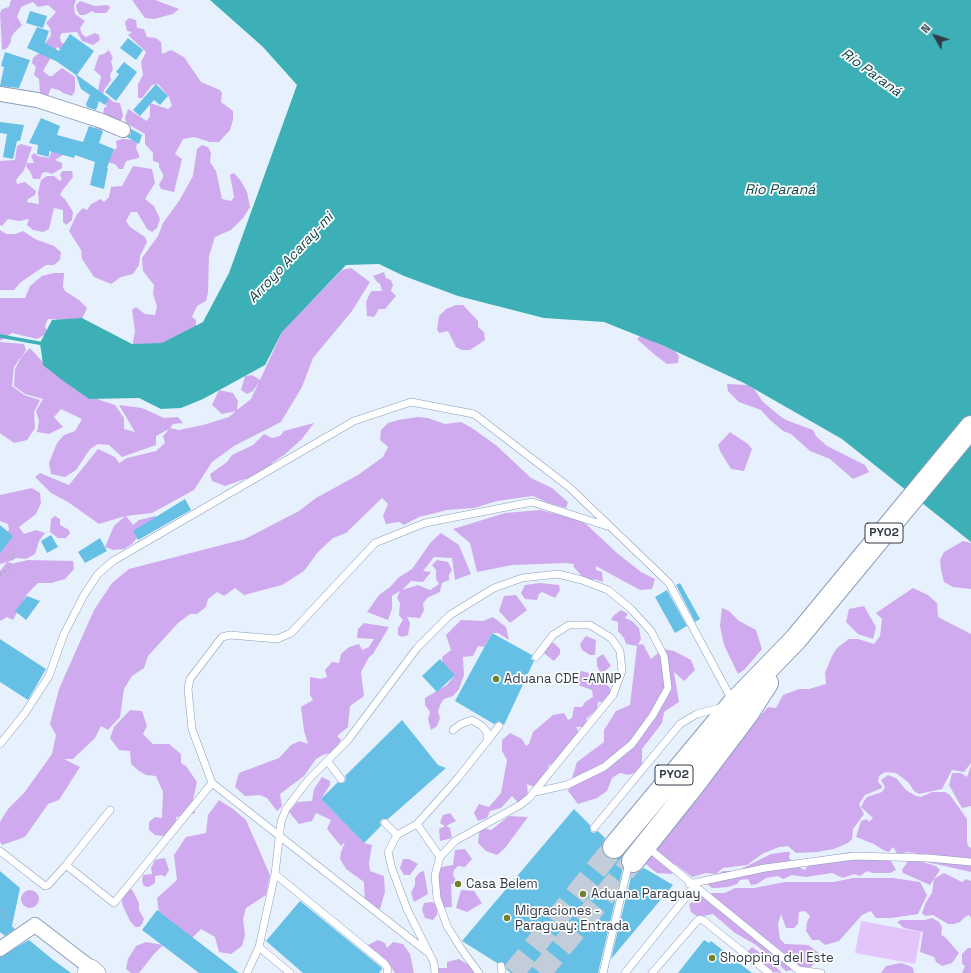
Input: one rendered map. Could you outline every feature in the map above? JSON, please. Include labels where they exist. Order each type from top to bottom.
[{"type":"highway","name":"PY02","points":[[614,847],[740,709],[971,426]]},
{"type":"highway","name":"PY02","points":[[635,858],[688,792],[740,709]]},
{"type":"street","points":[[0,94],[37,100],[102,121],[123,130]]},
{"type":"street","points":[[0,949],[32,925],[38,926],[91,971]]},
{"type":"lane","points":[[0,744],[25,713],[49,676],[64,634],[84,595],[98,574],[113,561],[354,421],[411,402],[474,414],[569,487],[669,583],[740,709],[697,714],[680,724],[594,828]]},
{"type":"lane","points":[[428,952],[279,837],[212,783],[192,729],[188,689],[190,678],[222,637],[230,635],[278,639],[291,633],[375,543],[425,523],[532,502],[611,527]]},
{"type":"lane","points":[[247,973],[259,947],[275,874],[281,822],[286,809],[309,779],[328,762],[348,740],[417,648],[450,615],[494,588],[522,578],[558,574],[582,580],[608,590],[631,609],[651,631],[664,656],[668,688],[653,715],[632,744],[604,767],[567,785],[535,792]]},
{"type":"lane","points":[[479,973],[447,926],[438,898],[435,875],[440,857],[455,841],[520,805],[535,792],[613,695],[622,671],[620,651],[611,638],[590,625],[569,625],[553,635],[536,657]]},
{"type":"lane","points":[[453,730],[461,724],[472,720],[482,726],[487,732],[487,742]]},
{"type":"lane","points":[[436,973],[434,963],[407,908],[392,869],[388,852],[397,835],[417,824],[499,726]]},
{"type":"lane","points":[[328,762],[340,780]]},
{"type":"lane","points":[[66,865],[114,903],[212,783]]},
{"type":"lane","points":[[0,851],[45,886],[48,885],[110,810]]},
{"type":"lane","points":[[385,822],[397,835]]},
{"type":"lane","points":[[417,824],[440,857]]},
{"type":"lane","points":[[625,973],[692,886],[764,868],[854,856],[928,858],[971,862]]},
{"type":"lane","points":[[604,973],[635,858],[692,886],[800,971],[821,973]]},
{"type":"lane","points":[[275,874],[386,964],[388,969],[387,973]]},
{"type":"lane","points":[[652,973],[700,919],[769,973]]},
{"type":"lane","points":[[259,947],[290,973]]},
{"type":"path","points":[[0,575],[10,567],[15,550]]},
{"type":"path","points":[[0,911],[24,932]]},
{"type":"shaded area","points":[[11,0],[76,0],[74,6],[75,14],[85,21],[80,28],[82,34],[86,37],[95,33],[99,35],[100,40],[93,45],[82,41],[77,32],[62,33],[60,36],[61,42],[66,45],[61,50],[57,47],[43,71],[49,76],[52,76],[62,68],[75,77],[75,91],[72,96],[51,88],[47,98],[40,94],[39,79],[34,75],[36,67],[32,63],[33,58],[39,53],[51,35],[50,28],[46,23],[56,12],[48,5],[38,7],[33,2],[21,7],[17,17],[22,25],[14,33],[7,48],[2,49],[0,13],[2,9],[9,7]]},
{"type":"shaded area","points":[[132,0],[155,0],[179,9],[173,14],[154,19],[145,18]]},
{"type":"shaded area","points":[[80,1],[95,6],[108,5],[110,8],[106,13],[95,13],[92,11],[85,15],[80,15],[77,11],[76,5]]},
{"type":"shaded area","points":[[129,18],[136,20],[137,28],[144,29],[147,37],[156,38],[161,42],[162,54],[171,50],[184,57],[201,82],[220,90],[222,93],[221,102],[233,111],[233,120],[230,130],[219,142],[210,142],[194,137],[183,139],[175,154],[182,159],[174,192],[161,189],[159,184],[163,178],[163,174],[159,167],[159,163],[153,161],[153,153],[145,144],[145,134],[126,123],[125,118],[128,109],[147,121],[150,116],[150,103],[168,109],[172,106],[169,97],[158,84],[152,85],[142,98],[138,98],[138,84],[143,75],[141,62],[146,52],[128,35],[132,32],[127,31],[125,22]]},
{"type":"shaded area","points":[[109,50],[113,58],[111,61],[113,69],[110,75],[111,80],[103,94],[114,102],[120,103],[123,115],[117,133],[114,135],[104,130],[97,130],[94,126],[103,115],[104,108],[107,106],[98,91],[101,76],[94,70],[99,55],[104,54]]},
{"type":"shaded area","points":[[122,139],[133,140],[137,143],[136,148],[139,158],[126,161],[123,169],[119,169],[115,164],[107,162],[110,152],[117,148],[116,141]]},
{"type":"shaded area","points":[[21,144],[32,147],[24,170],[16,180],[17,184],[25,182],[36,191],[35,195],[28,199],[27,202],[39,204],[38,193],[41,180],[47,176],[54,176],[60,181],[62,179],[60,175],[62,171],[72,171],[73,177],[60,195],[65,199],[73,212],[72,220],[66,225],[63,222],[63,210],[54,208],[49,229],[43,232],[33,230],[27,225],[29,219],[19,221],[8,219],[2,226],[0,225],[0,161],[15,160],[17,146]]},
{"type":"shaded area","points":[[202,145],[208,147],[211,153],[210,162],[216,171],[222,199],[231,201],[234,197],[230,175],[234,173],[241,181],[247,192],[250,207],[243,218],[231,230],[215,237],[209,256],[208,293],[206,301],[197,306],[192,317],[196,320],[196,330],[184,350],[132,348],[135,331],[132,310],[136,307],[145,314],[155,315],[157,306],[153,294],[154,285],[143,271],[142,258],[158,236],[163,223],[179,201],[193,176],[197,149]]},
{"type":"shaded area","points":[[53,148],[66,153],[55,160],[62,163],[62,168],[52,174],[46,172],[42,173],[40,179],[33,179],[26,166],[27,163],[34,163],[31,156],[34,153],[38,156],[49,158]]},
{"type":"shaded area","points":[[133,166],[152,169],[155,183],[145,199],[154,206],[160,219],[157,228],[152,232],[147,229],[137,212],[131,212],[126,221],[130,227],[145,237],[147,242],[140,256],[139,265],[133,274],[121,277],[111,284],[94,277],[82,259],[81,250],[69,231],[77,214],[83,208],[87,210],[91,204],[101,199],[104,202],[109,197],[111,187],[122,186]]},
{"type":"shaded area","points":[[0,230],[6,234],[15,234],[23,231],[35,239],[54,246],[61,252],[60,260],[54,265],[46,265],[21,282],[14,290],[0,290]]},
{"type":"shaded area","points":[[351,268],[370,282],[352,311],[313,358],[302,387],[281,422],[234,446],[212,462],[194,490],[152,513],[126,516],[133,525],[139,520],[155,516],[160,521],[141,533],[132,544],[124,549],[113,550],[105,547],[114,526],[125,516],[99,524],[68,502],[51,493],[35,477],[40,473],[69,485],[98,449],[115,457],[119,463],[127,458],[156,451],[165,443],[163,436],[169,429],[156,436],[156,445],[122,457],[109,445],[98,444],[90,449],[76,470],[65,477],[51,474],[49,463],[57,443],[64,435],[75,431],[82,419],[61,409],[54,417],[63,427],[49,434],[37,432],[39,421],[36,411],[43,399],[25,394],[14,386],[15,369],[22,356],[30,348],[50,370],[89,399],[97,399],[115,405],[124,418],[124,429],[135,432],[119,405],[142,408],[164,418],[178,417],[183,423],[173,424],[170,428],[179,430],[203,425],[229,417],[236,411],[222,414],[212,405],[219,390],[233,393],[238,401],[237,410],[251,399],[259,382],[253,391],[247,394],[241,390],[245,376],[252,375],[260,380],[283,330],[342,270]]},
{"type":"shaded area","points":[[384,272],[386,278],[391,280],[393,285],[391,291],[396,296],[385,309],[379,309],[374,317],[367,316],[366,302],[370,293],[372,291],[382,291],[380,284],[373,276]]},
{"type":"shaded area","points":[[54,273],[64,273],[63,287],[65,291],[79,300],[87,308],[81,321],[48,319],[45,326],[48,333],[37,339],[12,333],[0,341],[0,298],[25,298],[30,286],[42,276]]},
{"type":"shaded area","points":[[456,305],[463,305],[478,321],[478,327],[484,332],[485,340],[470,350],[462,350],[456,347],[448,331],[439,333],[437,329],[439,316],[446,309]]},
{"type":"shaded area","points":[[643,333],[654,342],[675,351],[679,356],[678,363],[667,364],[655,355],[637,339]]},
{"type":"shaded area","points":[[0,342],[24,344],[26,350],[14,367],[12,386],[24,395],[40,400],[34,412],[35,428],[27,440],[14,443],[0,433]]},
{"type":"shaded area","points":[[727,384],[748,385],[754,389],[763,402],[780,416],[786,420],[813,430],[816,436],[827,446],[865,465],[869,472],[853,479],[830,459],[810,451],[791,434],[783,431],[761,410],[739,402],[728,391]]},
{"type":"shaded area","points":[[418,417],[428,418],[445,424],[461,422],[472,428],[497,446],[531,478],[552,488],[568,502],[566,508],[548,503],[533,496],[497,501],[474,508],[447,510],[419,517],[404,525],[399,522],[386,524],[383,516],[388,504],[382,498],[346,533],[333,538],[318,552],[304,571],[282,585],[244,595],[235,588],[224,596],[217,592],[208,599],[206,607],[197,614],[190,614],[178,623],[148,656],[144,668],[132,676],[124,689],[120,717],[108,730],[101,726],[95,738],[73,759],[64,759],[80,767],[59,800],[48,804],[25,837],[2,845],[0,842],[0,822],[8,809],[24,793],[52,754],[56,735],[50,724],[59,689],[94,610],[112,583],[129,569],[245,539],[299,511],[316,498],[358,475],[383,457],[388,447],[380,440],[381,430],[388,423]]},
{"type":"shaded area","points":[[314,423],[301,440],[272,463],[268,471],[225,486],[212,481],[210,474],[227,462],[232,455],[253,445],[264,434],[272,438],[280,436],[284,431]]},
{"type":"shaded area","points":[[730,432],[748,444],[752,449],[744,471],[731,469],[720,451],[718,445]]},
{"type":"shaded area","points":[[32,488],[40,493],[41,503],[36,514],[19,527],[24,534],[36,530],[45,533],[39,541],[35,554],[26,559],[16,558],[8,562],[11,564],[28,560],[73,561],[74,569],[65,579],[51,583],[38,583],[27,594],[13,620],[7,617],[0,621],[0,571],[7,562],[0,564],[0,537],[9,530],[8,524],[0,521],[0,495]]},
{"type":"shaded area","points":[[540,510],[574,518],[586,524],[617,553],[641,572],[655,579],[652,589],[640,590],[596,566],[596,570],[602,572],[603,582],[594,579],[588,583],[573,566],[574,564],[565,563],[512,565],[477,572],[470,543],[453,529],[505,513]]},
{"type":"shaded area","points":[[55,516],[60,519],[60,525],[69,530],[70,533],[66,538],[58,538],[50,532],[51,519]]},
{"type":"shaded area","points":[[441,533],[459,545],[471,574],[455,580],[452,558],[434,557],[423,571],[431,572],[423,582],[411,581],[402,590],[418,585],[430,590],[439,584],[436,579],[436,570],[432,565],[437,560],[448,562],[452,570],[449,575],[449,580],[442,583],[440,592],[427,598],[423,604],[424,610],[420,618],[407,617],[410,623],[408,635],[402,637],[398,635],[398,628],[403,620],[399,615],[400,603],[397,598],[400,591],[392,596],[392,609],[388,620],[367,612],[379,595],[390,587],[398,578],[412,569],[431,542]]},
{"type":"shaded area","points":[[963,541],[971,543],[971,589],[953,587],[944,582],[941,570],[940,560],[944,552]]},
{"type":"shaded area","points":[[540,583],[559,585],[560,590],[555,598],[542,592],[539,594],[537,600],[525,599],[521,593],[525,585]]},
{"type":"shaded area","points":[[913,588],[928,595],[937,603],[938,617],[971,634],[971,763],[964,772],[952,770],[942,789],[919,794],[914,791],[908,782],[896,773],[885,772],[879,776],[878,782],[882,788],[865,795],[859,804],[864,814],[853,829],[852,839],[848,843],[834,849],[817,852],[796,853],[788,846],[779,847],[762,854],[747,865],[723,868],[716,874],[706,873],[692,877],[675,864],[672,874],[657,873],[648,866],[645,863],[642,827],[657,806],[662,808],[755,722],[768,707],[776,708],[783,695],[799,689],[809,689],[826,684],[825,673],[832,656],[837,648],[849,639],[858,639],[874,644],[880,636],[882,619],[876,613]]},
{"type":"shaded area","points":[[516,595],[527,610],[510,623],[499,611],[504,596]]},
{"type":"shaded area","points":[[864,606],[876,627],[873,639],[858,634],[846,622],[849,609]]},
{"type":"shaded area","points":[[722,608],[729,611],[739,621],[756,630],[762,649],[745,669],[738,674],[724,645],[720,626]]},
{"type":"shaded area","points":[[621,610],[628,614],[625,618],[632,621],[639,628],[641,639],[638,645],[643,644],[651,659],[663,649],[674,651],[691,660],[695,670],[684,681],[674,672],[679,702],[664,712],[662,723],[642,749],[642,770],[629,775],[620,773],[612,778],[607,791],[597,798],[578,804],[568,791],[577,762],[604,742],[604,730],[616,711],[630,705],[637,646],[626,644],[624,638],[618,631],[618,622],[611,620],[613,616]]},
{"type":"shaded area","points":[[493,617],[506,627],[509,640],[498,633],[492,633],[484,647],[478,646],[473,656],[463,657],[464,675],[459,689],[453,696],[444,699],[441,703],[438,711],[440,718],[437,726],[431,730],[428,719],[430,712],[425,705],[425,698],[447,685],[454,676],[443,667],[442,657],[451,650],[446,635],[461,620],[483,621]]},
{"type":"shaded area","points":[[364,623],[389,627],[361,672],[364,696],[350,706],[348,727],[337,736],[341,740],[333,752],[316,759],[304,776],[280,794],[282,806],[277,811],[267,798],[260,795],[245,796],[235,787],[239,773],[279,758],[291,745],[300,741],[308,744],[304,731],[301,707],[313,700],[310,695],[310,677],[321,679],[327,677],[325,670],[332,662],[339,663],[341,654],[349,647],[359,644],[362,650],[369,647],[374,639],[357,638],[358,629]]},
{"type":"shaded area","points":[[586,636],[596,640],[595,655],[590,655],[582,650],[580,644]]},
{"type":"shaded area","points":[[547,643],[554,643],[560,649],[560,654],[554,661],[545,654],[542,649]]},
{"type":"shaded area","points":[[603,654],[611,666],[601,674],[597,666],[597,658]]},
{"type":"shaded area","points":[[581,671],[589,673],[596,682],[603,680],[610,688],[611,693],[607,702],[598,702],[597,709],[586,719],[588,727],[576,727],[580,734],[567,745],[567,749],[554,763],[549,765],[541,785],[534,787],[527,784],[528,797],[520,805],[512,796],[501,808],[490,811],[487,818],[478,821],[474,813],[479,804],[489,807],[501,793],[507,760],[502,751],[502,740],[510,733],[522,739],[526,746],[529,744],[533,732],[553,715],[564,713],[568,720],[572,718],[574,707],[582,707],[585,702],[593,697],[592,690],[578,685],[577,675]]},
{"type":"shaded area","points":[[130,710],[142,711],[147,726],[143,734],[153,744],[169,744],[181,754],[181,763],[186,766],[197,782],[193,800],[195,813],[176,817],[177,828],[163,836],[155,835],[149,830],[149,822],[155,817],[162,818],[163,792],[156,776],[146,775],[139,771],[131,764],[130,751],[119,750],[110,738],[114,727]]},
{"type":"shaded area","points":[[971,766],[971,806],[962,808],[949,785],[952,773],[961,773],[967,777]]},
{"type":"shaded area","points":[[888,775],[896,778],[906,790],[916,796],[921,797],[932,792],[945,792],[950,795],[967,819],[967,842],[968,846],[971,848],[971,872],[918,860],[916,853],[907,852],[898,855],[893,847],[889,852],[856,837],[861,821],[867,819],[869,822],[873,818],[861,807],[864,801],[867,797],[882,792],[885,787],[881,780]]},
{"type":"shaded area","points":[[322,777],[330,781],[330,785],[321,799],[364,843],[372,845],[369,863],[370,871],[384,876],[385,892],[380,909],[365,904],[364,882],[346,869],[340,859],[345,842],[341,846],[327,829],[331,820],[316,813],[312,821],[299,824],[289,812],[297,802],[312,801],[314,789]]},
{"type":"shaded area","points":[[219,800],[246,820],[270,875],[266,895],[246,908],[243,919],[245,935],[242,946],[231,954],[219,952],[215,937],[201,929],[190,940],[160,920],[157,898],[177,880],[174,855],[186,837],[206,833],[208,815]]},
{"type":"shaded area","points":[[450,813],[456,821],[446,826],[450,828],[452,838],[440,841],[439,829],[445,826],[440,823],[443,815]]},
{"type":"shaded area","points":[[509,816],[528,817],[505,848],[497,855],[486,851],[478,843],[480,827],[491,830]]},
{"type":"shaded area","points":[[465,849],[472,859],[465,867],[458,866],[454,870],[453,875],[458,884],[451,884],[452,907],[441,908],[435,875],[442,867],[453,865],[455,850]]},
{"type":"shaded area","points":[[790,852],[789,858],[796,866],[805,870],[811,861],[831,863],[829,856],[850,852],[861,853],[876,860],[891,861],[896,870],[890,873],[873,873],[867,871],[860,876],[854,874],[843,878],[832,873],[806,877],[792,875],[783,879],[778,876],[766,878],[757,884],[751,885],[748,879],[740,880],[737,884],[728,887],[716,888],[712,888],[706,883],[707,876],[715,876],[723,871],[737,871],[771,854]]},
{"type":"shaded area","points":[[165,858],[169,870],[165,877],[162,875],[155,876],[155,883],[149,887],[144,886],[142,881],[143,875],[152,874],[151,868],[155,860]]},
{"type":"shaded area","points":[[910,858],[936,866],[940,870],[930,885],[903,873],[902,870]]},
{"type":"shaded area","points":[[403,859],[409,859],[418,864],[410,875],[404,875],[400,868]]},
{"type":"shaded area","points":[[424,871],[428,894],[414,902],[411,893],[415,885],[415,878],[420,872]]},
{"type":"shaded area","points":[[944,873],[962,882],[966,879],[971,881],[971,918],[969,915],[960,922],[948,924],[933,915],[925,916],[922,913],[926,902],[932,893],[934,879]]},
{"type":"shaded area","points":[[853,878],[893,878],[920,882],[927,895],[918,914],[891,918],[876,918],[871,911],[862,915],[839,941],[825,945],[819,940],[812,940],[806,931],[807,922],[810,916],[805,911],[799,912],[798,924],[794,928],[786,928],[781,914],[778,924],[780,939],[785,944],[808,945],[819,953],[816,962],[811,967],[786,971],[756,945],[735,933],[713,914],[698,917],[691,912],[689,904],[699,898],[713,893],[725,893],[735,888],[754,888],[785,882],[834,882]]},
{"type":"shaded area","points":[[129,888],[133,891],[139,903],[139,910],[144,919],[139,927],[135,927],[130,921],[119,897]]},
{"type":"shaded area","points":[[30,890],[36,893],[39,899],[36,905],[30,908],[24,905],[21,899],[24,893]]},
{"type":"shaded area","points":[[461,890],[474,891],[482,903],[467,912],[456,908]]},
{"type":"shaded area","points":[[432,902],[435,904],[437,910],[437,915],[433,920],[425,918],[422,910],[424,903]]},
{"type":"shaded area","points":[[932,918],[939,922],[942,927],[941,935],[945,937],[959,953],[952,963],[942,966],[936,962],[934,957],[920,952],[923,932],[904,928],[897,922],[901,920],[925,920]]},
{"type":"shaded area","points":[[861,921],[921,932],[915,964],[855,953]]},
{"type":"shaded area","points":[[378,940],[385,943],[387,948],[393,942],[403,944],[410,954],[414,973],[395,973],[388,962],[377,952],[369,949],[368,945]]},
{"type":"shaded area","points":[[146,942],[163,945],[139,973],[131,973],[126,969],[128,959],[136,946]]},
{"type":"shaded area","points":[[752,947],[768,959],[782,973],[761,971],[748,960],[746,953]]},
{"type":"shaded area","points":[[968,948],[971,948],[971,973],[962,973],[965,966],[962,964],[962,954]]},
{"type":"shaded area","points":[[459,959],[472,967],[475,973],[432,973],[432,968],[447,968],[447,962]]},
{"type":"shaded area","points":[[901,963],[913,968],[914,973],[881,973],[886,966]]},
{"type":"water","name":"Rio Paraná","points":[[210,0],[971,0],[971,542],[842,439],[744,383],[664,346],[604,322],[544,318],[458,296],[404,276],[379,264],[346,265],[282,332],[265,365],[203,399],[181,408],[161,409],[139,398],[89,399],[62,380],[43,365],[40,343],[52,320],[82,318],[132,344],[162,343],[203,322],[229,273],[297,85],[263,47]]},
{"type":"building","points":[[30,11],[47,16],[43,28],[26,23]]},
{"type":"building","points":[[37,27],[49,31],[45,43],[59,51],[70,34],[94,51],[77,75],[109,98],[105,105],[99,101],[96,110],[87,107],[86,104],[90,95],[81,89],[76,75],[56,61],[27,48]]},
{"type":"building","points":[[128,38],[143,50],[136,60],[120,48]]},
{"type":"building","points":[[5,52],[30,60],[19,88],[0,86],[4,67],[1,66]]},
{"type":"building","points":[[124,62],[137,72],[116,101],[105,92],[119,74],[116,72]]},
{"type":"building","points":[[156,84],[168,96],[160,105],[154,100],[140,116],[133,110]]},
{"type":"building","points":[[41,118],[60,126],[57,135],[83,142],[89,126],[103,131],[99,143],[114,149],[107,168],[104,189],[90,185],[95,162],[75,155],[74,158],[49,151],[49,157],[37,154],[38,145],[29,143]]},
{"type":"building","points":[[0,122],[24,125],[20,141],[17,141],[13,159],[3,157],[7,134],[0,133]]},
{"type":"building","points":[[131,129],[142,135],[139,144],[127,137],[131,134]]},
{"type":"building","points":[[185,499],[191,510],[138,540],[133,531]]},
{"type":"building","points":[[0,525],[13,536],[0,553]]},
{"type":"building","points":[[51,535],[58,547],[47,553],[41,541]]},
{"type":"building","points":[[100,538],[107,551],[85,563],[78,552]]},
{"type":"building","points":[[680,583],[700,619],[695,622],[676,585]]},
{"type":"building","points":[[667,590],[687,626],[675,633],[655,597]]},
{"type":"building","points":[[27,596],[40,601],[26,620],[15,611]]},
{"type":"building","name":"Aduana CDE -ANNP","points":[[492,633],[532,655],[531,659],[534,661],[504,725],[499,721],[494,724],[455,701]]},
{"type":"building","points":[[0,639],[46,669],[28,700],[0,682]]},
{"type":"building","points":[[440,659],[455,675],[437,692],[422,676]]},
{"type":"building","points":[[402,720],[438,765],[446,768],[388,819],[382,819],[380,822],[381,826],[364,843],[321,799],[338,782],[344,783],[346,779],[345,776]]},
{"type":"building","name":"Aduana Paraguay","points":[[574,809],[590,825],[591,832],[594,833],[598,831],[605,838],[602,845],[602,851],[606,856],[612,859],[622,856],[621,860],[623,868],[598,973],[511,973],[507,970],[503,962],[497,963],[462,941]]},
{"type":"building","points":[[644,868],[673,885],[611,959],[632,873],[638,872]]},
{"type":"building","points":[[0,871],[20,888],[12,926],[15,929],[5,936],[0,932]]},
{"type":"building","points":[[300,901],[381,967],[382,969],[379,973],[303,973],[266,941]]},
{"type":"building","points":[[157,910],[239,973],[199,973],[142,930]]},
{"type":"building","points":[[29,940],[71,973],[0,973],[0,957]]},
{"type":"building","name":"Shopping del Este","points":[[704,940],[709,943],[711,941],[752,973],[678,973]]},
{"type":"waterway","name":"Arroyo Acaray-mi","points":[[0,336],[44,344]]},
{"type":"tunnel","points":[[513,973],[614,847]]},
{"type":"tunnel","points":[[540,973],[633,861]]},
{"type":"place","name":"Aduana CDE -ANNP","points":[[496,679]]},
{"type":"place","name":"Casa Belem","points":[[458,884]]},
{"type":"place","name":"Aduana Paraguay","points":[[583,894]]},
{"type":"place","name":"Migraciones - Paraguay: Entrada","points":[[507,918]]},
{"type":"place","name":"Shopping del Este","points":[[712,958]]},
{"type":"water label","name":"Río Paraná","points":[[871,73]]}]
